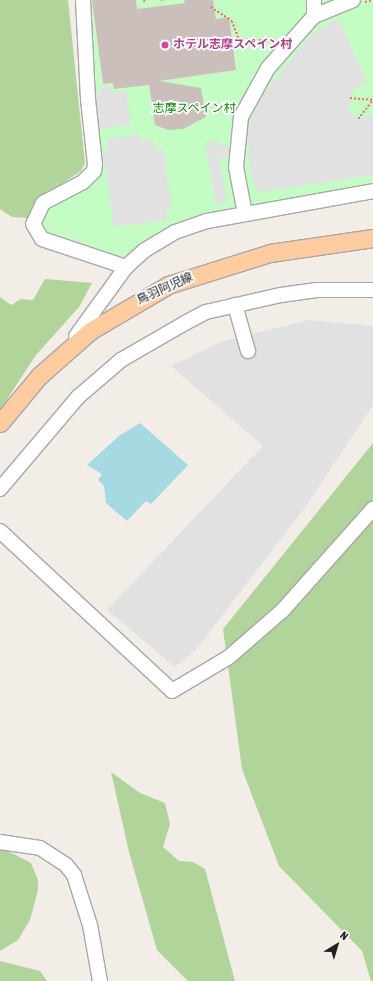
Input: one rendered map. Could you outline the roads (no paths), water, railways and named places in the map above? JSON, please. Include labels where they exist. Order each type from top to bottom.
[{"type":"main road","name":"鳥羽阿児線","points":[[0,423],[39,376],[90,331],[168,285],[270,253],[373,238]]},
{"type":"street","points":[[83,0],[88,99],[95,164],[94,171],[83,182],[43,203],[33,224],[42,239],[126,268]]},
{"type":"street","points":[[314,0],[314,16]]},
{"type":"street","points":[[245,214],[236,167],[241,117],[268,68],[314,16],[353,0]]},
{"type":"street","points":[[39,376],[90,321],[126,268],[150,246],[186,226],[373,191]]},
{"type":"street","points":[[0,489],[55,420],[121,360],[206,312],[235,305],[317,290],[373,290]]},
{"type":"street","points":[[235,305],[248,351]]},
{"type":"street","points":[[0,531],[172,691],[229,658],[282,611],[373,509]]},
{"type":"street","points":[[0,842],[40,848],[66,865],[74,875],[90,925],[100,981]]},
{"type":"water","points":[[140,423],[188,465],[151,504],[146,501],[127,521],[106,503],[104,486],[98,480],[102,474],[87,465],[119,436]]},
{"type":"place","name":"ホテル志摩スペイン村","points":[[165,45]]},
{"type":"park label","name":"志摩スペイン村","points":[[194,109]]}]
